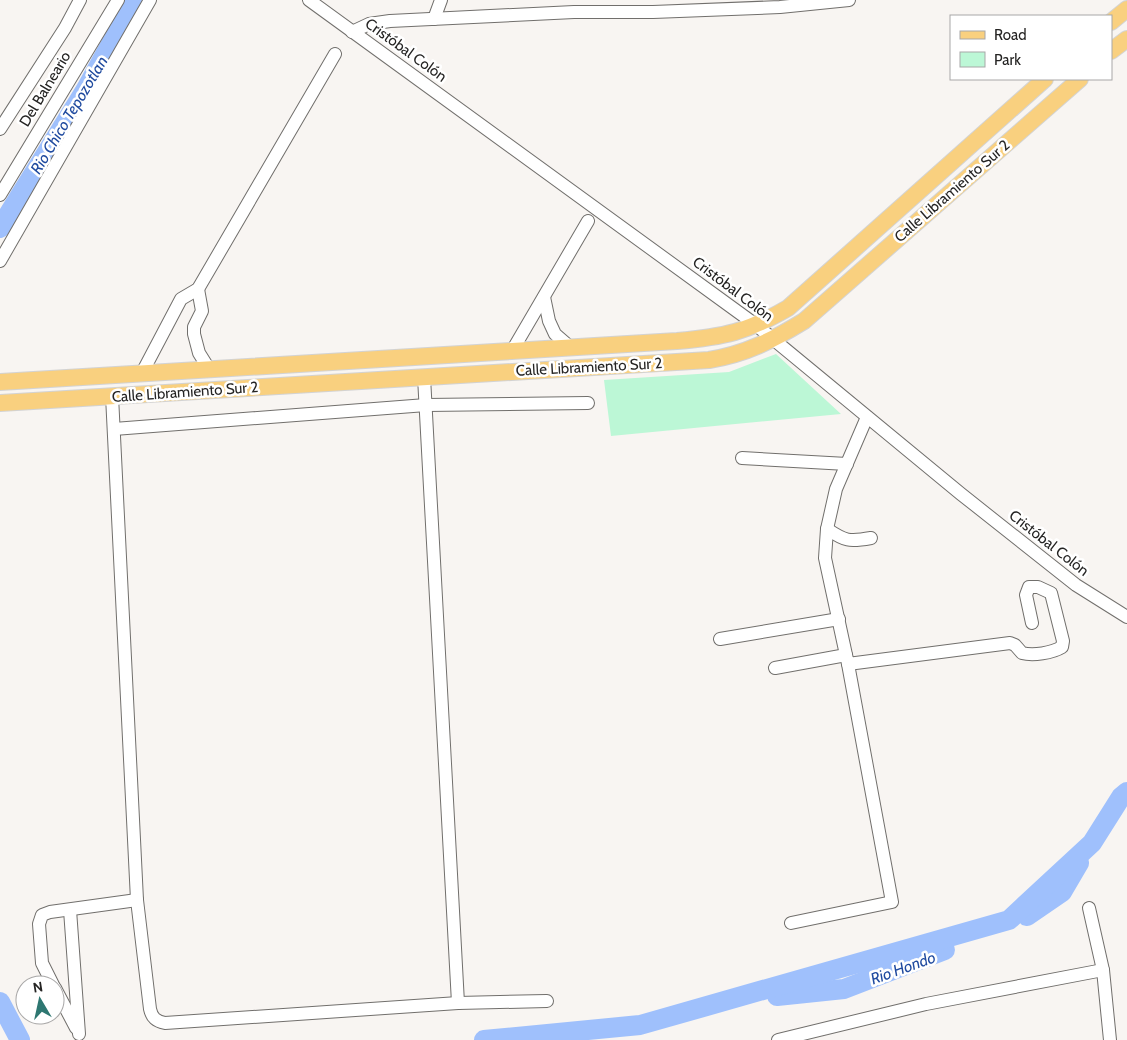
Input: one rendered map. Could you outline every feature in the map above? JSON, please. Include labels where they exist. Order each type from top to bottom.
[{"type":"main road","points":[[1112,21],[1127,9]]},
{"type":"main road","points":[[1112,50],[1127,39]]},
{"type":"main road","name":"Calle Libramiento Sur 2","points":[[0,382],[611,345],[718,336],[756,325],[788,308],[969,144],[1044,80]]},
{"type":"main road","name":"Calle Libramiento Sur 2","points":[[0,403],[709,360],[726,357],[773,340],[804,321],[1079,80]]},
{"type":"main road","points":[[969,144],[987,160]]},
{"type":"main road","points":[[611,345],[613,366]]},
{"type":"main road","points":[[423,356],[424,377]]},
{"type":"main road","points":[[142,373],[143,394]]},
{"type":"main road","points":[[110,376],[112,396]]},
{"type":"street","points":[[1,127],[65,28],[80,0]]},
{"type":"street","name":"Del Balneario","points":[[0,195],[118,0]]},
{"type":"street","points":[[0,261],[150,0]]},
{"type":"street","name":"Cristóbal Colón","points":[[309,0],[756,325],[961,494],[1076,585],[1127,617]]},
{"type":"street","points":[[434,20],[441,0]]},
{"type":"street","points":[[352,32],[369,24],[390,21],[434,20],[574,6],[780,4],[849,0]]},
{"type":"street","points":[[142,373],[181,300],[198,289],[335,54]]},
{"type":"street","points":[[512,351],[588,221]]},
{"type":"street","points":[[198,289],[202,311],[194,327],[194,334],[199,353],[208,370]]},
{"type":"street","points":[[544,297],[549,321],[555,334],[570,347]]},
{"type":"street","points":[[424,377],[458,1003]]},
{"type":"street","points":[[112,396],[137,900],[152,1016],[158,1021],[165,1022],[458,1003],[547,1001]]},
{"type":"street","points":[[114,429],[426,405],[588,403]]},
{"type":"street","points":[[791,923],[892,902],[847,659],[825,558],[827,529],[836,489],[867,417]]},
{"type":"street","points":[[742,458],[847,464]]},
{"type":"street","points":[[827,529],[843,539],[871,538]]},
{"type":"street","points":[[775,668],[1010,643],[1015,645],[1022,653],[1028,655],[1056,651],[1062,647],[1063,641],[1050,593],[1038,587],[1029,587],[1026,595],[1032,623]]},
{"type":"street","points":[[720,639],[839,620]]},
{"type":"street","points":[[48,975],[42,963],[39,924],[42,915],[50,912],[137,900]]},
{"type":"street","points":[[1089,908],[1103,970],[1110,1040]]},
{"type":"street","points":[[70,910],[80,1037]]},
{"type":"street","points":[[778,1040],[926,1004],[1103,970]]},
{"type":"street","points":[[65,1008],[80,1037]]},
{"type":"green space","points":[[776,354],[841,414],[611,436],[604,380],[729,372]]},
{"type":"waterway","name":"Rio Chico Tepozotlan","points":[[0,228],[86,89],[135,0]]},
{"type":"waterway","points":[[484,1040],[640,1025],[1009,920],[1092,843],[1121,797],[1127,792]]},
{"type":"waterway","name":"Rio Hondo","points":[[1027,916],[1062,892],[1079,863]]},
{"type":"waterway","name":"Rio Hondo","points":[[777,996],[844,989],[945,950]]},
{"type":"waterway","name":"Rio Hondo","points":[[0,1002],[20,1040]]}]
